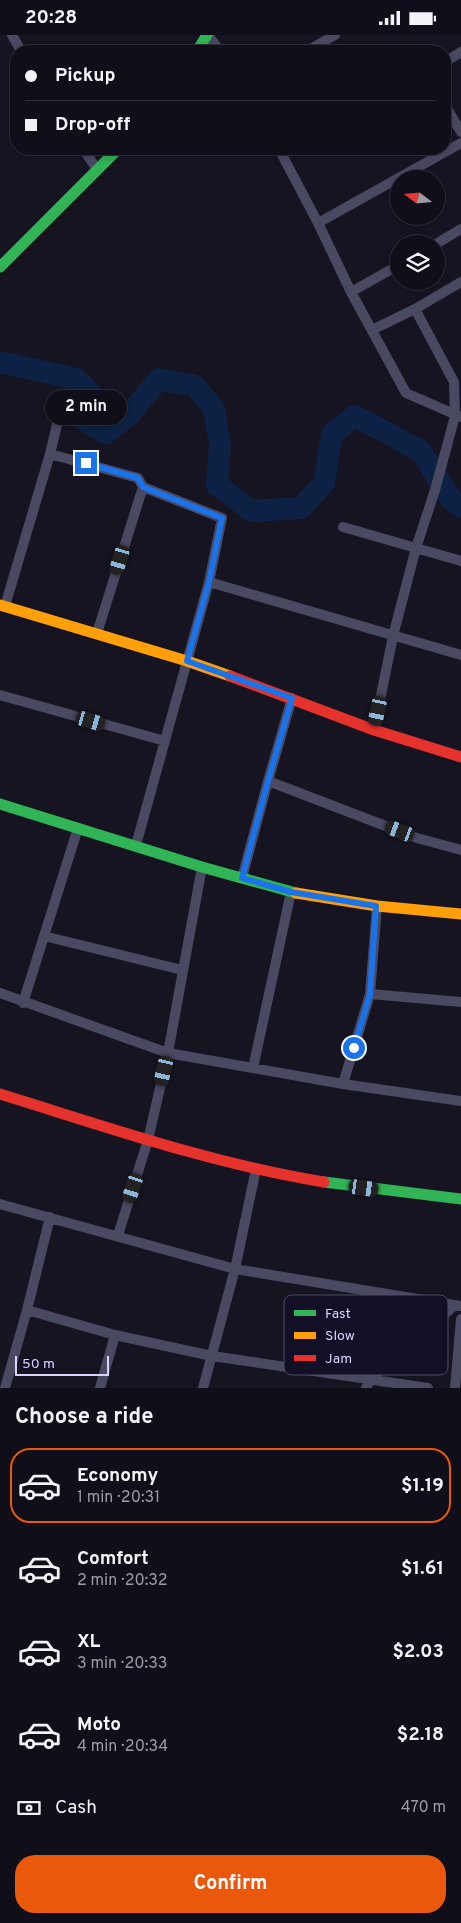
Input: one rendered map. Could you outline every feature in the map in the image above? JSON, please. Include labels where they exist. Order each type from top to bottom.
[{"type":"street","points":[[317,45],[336,35]]},
{"type":"street","points":[[451,115],[461,132]]},
{"type":"street","points":[[87,155],[97,169]]},
{"type":"street","points":[[0,267],[112,155]]},
{"type":"street","points":[[286,155],[351,293],[406,393],[458,417]]},
{"type":"street","points":[[318,223],[440,155]]},
{"type":"street","points":[[445,239],[461,229]]},
{"type":"street","points":[[351,293],[390,270]]},
{"type":"street","points":[[372,330],[460,285]]},
{"type":"street","points":[[374,730],[393,636],[416,547],[444,454],[458,417],[458,381],[415,309]]},
{"type":"street","points":[[61,408],[50,454],[2,606],[187,661],[292,698],[374,730],[461,757]]},
{"type":"street","points":[[50,454],[138,478],[143,487],[222,518],[209,582],[136,845]]},
{"type":"street","points":[[97,633],[143,487]]},
{"type":"street","points":[[343,527],[461,561]]},
{"type":"street","points":[[209,582],[461,655]]},
{"type":"street","points":[[0,695],[164,741]]},
{"type":"street","points":[[242,878],[292,698]]},
{"type":"street","points":[[268,781],[417,837],[461,850]]},
{"type":"street","points":[[0,803],[202,867],[291,892],[376,906],[461,914]]},
{"type":"street","points":[[23,1003],[78,828]]},
{"type":"street","points":[[118,1235],[148,1140],[168,1053],[202,867]]},
{"type":"street","points":[[253,1068],[291,892]]},
{"type":"street","points":[[343,1084],[370,994],[376,906]]},
{"type":"street","points":[[44,936],[182,970]]},
{"type":"street","points":[[0,993],[23,1003],[168,1053],[343,1084],[461,1101]]},
{"type":"street","points":[[370,994],[461,1001]]},
{"type":"street","points":[[0,1094],[148,1140],[256,1169],[329,1183],[461,1199]]},
{"type":"street","points":[[203,1388],[235,1269],[256,1169]]},
{"type":"street","points":[[0,1204],[118,1235],[235,1269],[392,1295]]},
{"type":"street","points":[[5,1388],[28,1310],[50,1217]]},
{"type":"street","points":[[448,1315],[458,1306]]},
{"type":"street","points":[[28,1310],[115,1335],[212,1357],[284,1369]]},
{"type":"street","points":[[455,1388],[461,1319]]},
{"type":"street","points":[[100,1388],[115,1335]]},
{"type":"street","points":[[316,1375],[368,1384],[428,1388]]},
{"type":"street","points":[[368,1384],[378,1375]]},
{"type":"waterway","points":[[0,362],[77,379],[91,393],[85,421],[106,433],[129,415],[159,379],[195,386],[214,409],[220,444],[217,485],[252,511],[301,508],[324,483],[332,434],[355,416],[421,451],[450,498],[461,507]]},
{"type":"traffic: fast","points":[[201,45],[207,35]]},
{"type":"traffic: fast","points":[[0,267],[112,155]]},
{"type":"traffic: fast","points":[[0,804],[202,867],[296,893]]},
{"type":"traffic: fast","points":[[324,1182],[461,1199]]},
{"type":"traffic: slow","points":[[0,605],[187,661],[230,676]]},
{"type":"traffic: slow","points":[[296,893],[377,906],[461,914]]},
{"type":"traffic: jam","points":[[230,676],[374,730],[461,757]]},
{"type":"traffic: jam","points":[[0,1094],[120,1132],[201,1155],[324,1182]]},
{"type":"route","points":[[86,463],[138,478],[143,487],[222,518],[209,582],[187,661],[292,698],[242,878],[291,892],[376,906],[370,994],[354,1048]]}]
